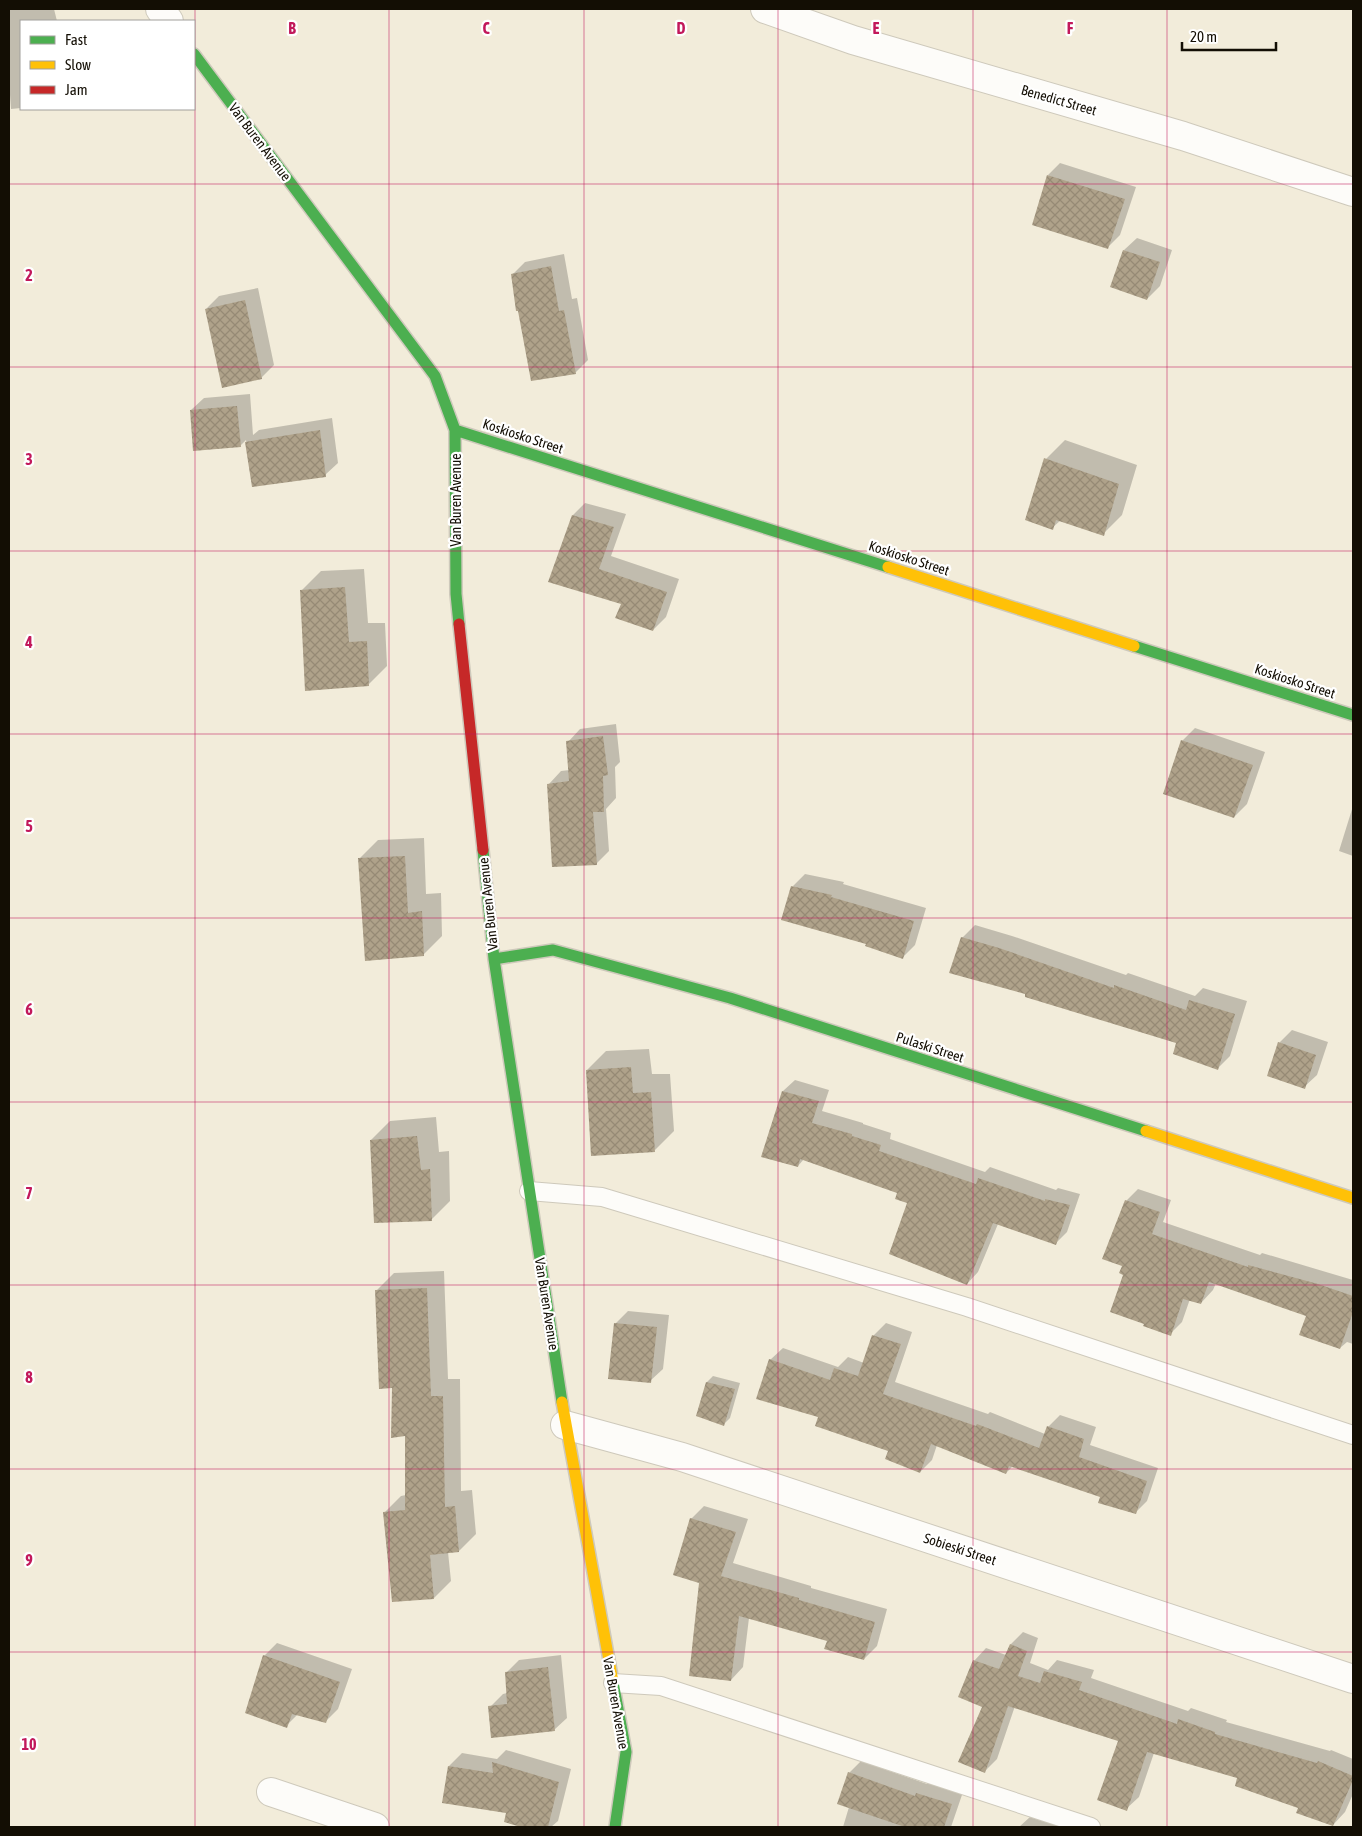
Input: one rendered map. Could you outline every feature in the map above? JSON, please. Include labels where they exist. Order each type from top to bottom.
[{"type":"street","points":[[160,9],[168,20]]},
{"type":"street","name":"Benedict Street","points":[[765,9],[853,40],[1184,136],[1353,192]]},
{"type":"street","name":"Van Buren Avenue","points":[[195,55],[436,376],[455,430],[456,594],[494,959],[566,1425],[626,1752],[615,1827]]},
{"type":"street","name":"Koskiosko Street","points":[[455,430],[1353,715]]},
{"type":"street","name":"Pulaski Street","points":[[494,959],[553,950],[730,998],[1353,1198]]},
{"type":"street","name":"Sobieski Street","points":[[566,1425],[682,1457],[1353,1678]]},
{"type":"street","points":[[271,1792],[375,1827]]},
{"type":"lane","points":[[530,1190],[602,1197],[968,1307],[1353,1435]]},
{"type":"lane","points":[[613,1683],[661,1686],[1091,1827]]},
{"type":"building","points":[[1047,175],[1125,199],[1108,249],[1032,225]]},
{"type":"building","points":[[1123,250],[1160,262],[1147,300],[1110,287]]},
{"type":"building","points":[[551,266],[559,311],[564,310],[576,374],[531,381],[518,311],[516,311],[511,274]]},
{"type":"building","points":[[245,300],[262,379],[222,388],[205,309]]},
{"type":"building","points":[[237,406],[241,447],[193,451],[190,410]]},
{"type":"building","points":[[320,430],[326,477],[252,487],[245,442]]},
{"type":"building","points":[[1044,458],[1119,484],[1104,536],[1056,520],[1053,530],[1025,520]]},
{"type":"building","points":[[572,515],[614,527],[599,569],[667,592],[653,631],[615,618],[621,604],[548,582]]},
{"type":"building","points":[[345,587],[349,642],[367,641],[369,686],[305,691],[300,590]]},
{"type":"building","points":[[603,736],[608,775],[603,776],[604,812],[593,812],[597,865],[552,867],[547,784],[569,781],[566,741]]},
{"type":"building","points":[[1181,740],[1253,765],[1234,818],[1163,794]]},
{"type":"building","points":[[405,856],[408,913],[422,911],[424,956],[365,961],[358,858]]},
{"type":"building","points":[[791,886],[832,895],[831,897],[914,921],[903,959],[865,946],[866,944],[781,920]]},
{"type":"building","points":[[961,937],[999,948],[1114,988],[1114,985],[1186,1010],[1189,1000],[1235,1014],[1218,1070],[1173,1054],[1176,1043],[1025,997],[1025,994],[949,973]]},
{"type":"building","points":[[1278,1042],[1316,1055],[1305,1089],[1267,1076]]},
{"type":"building","points":[[631,1067],[633,1093],[651,1092],[655,1152],[591,1156],[586,1070]]},
{"type":"building","points":[[782,1091],[819,1101],[812,1123],[852,1134],[852,1136],[881,1145],[879,1151],[976,1184],[978,1178],[1045,1201],[1045,1199],[1070,1205],[1056,1245],[993,1223],[967,1285],[889,1254],[907,1203],[895,1199],[897,1193],[800,1159],[798,1167],[761,1157]]},
{"type":"building","points":[[417,1136],[421,1170],[430,1169],[432,1221],[374,1223],[370,1140]]},
{"type":"building","points":[[1125,1200],[1160,1212],[1152,1234],[1248,1267],[1248,1265],[1318,1284],[1353,1296],[1353,1312],[1340,1349],[1299,1335],[1306,1316],[1209,1282],[1201,1304],[1183,1299],[1171,1336],[1110,1312],[1123,1275],[1119,1273],[1122,1266],[1102,1259]]},
{"type":"building","points":[[427,1288],[431,1396],[443,1396],[445,1507],[455,1506],[459,1552],[430,1555],[434,1599],[392,1602],[383,1512],[405,1510],[405,1436],[391,1438],[392,1388],[379,1389],[375,1290]]},
{"type":"building","points":[[614,1323],[657,1327],[651,1383],[608,1379]]},
{"type":"building","points":[[872,1335],[901,1344],[883,1394],[976,1426],[977,1424],[1039,1448],[1047,1426],[1084,1439],[1079,1457],[1147,1481],[1136,1514],[1098,1503],[1100,1497],[1009,1466],[1006,1474],[931,1444],[920,1473],[885,1459],[888,1451],[815,1426],[818,1417],[756,1399],[769,1359],[830,1380],[834,1368],[858,1376]]},
{"type":"building","points":[[706,1382],[735,1389],[724,1426],[696,1416]]},
{"type":"building","points":[[690,1518],[736,1532],[721,1576],[875,1622],[864,1660],[824,1649],[827,1641],[739,1616],[731,1681],[689,1676],[699,1583],[673,1575]]},
{"type":"building","points":[[1010,1644],[1027,1651],[1018,1676],[1040,1683],[1044,1671],[1082,1682],[1079,1690],[1177,1724],[1178,1719],[1215,1732],[1215,1734],[1317,1763],[1318,1761],[1353,1776],[1333,1826],[1296,1813],[1298,1808],[1235,1786],[1237,1778],[1147,1752],[1127,1811],[1097,1800],[1118,1741],[1008,1706],[985,1773],[958,1762],[982,1707],[958,1697],[973,1660],[999,1669]]},
{"type":"building","points":[[263,1655],[340,1682],[326,1723],[292,1714],[287,1728],[245,1713]]},
{"type":"building","points":[[548,1667],[555,1731],[491,1738],[488,1706],[507,1704],[505,1672]]},
{"type":"building","points":[[492,1762],[559,1782],[548,1827],[521,1827],[504,1822],[506,1813],[442,1803],[448,1766],[493,1773]]},
{"type":"building","points":[[848,1772],[915,1796],[916,1793],[952,1804],[944,1827],[905,1827],[837,1804]]},
{"type":"traffic: fast","points":[[195,55],[435,376],[455,430],[456,594],[459,624]]},
{"type":"traffic: fast","points":[[455,430],[888,567]]},
{"type":"traffic: fast","points":[[1134,646],[1353,715]]},
{"type":"traffic: fast","points":[[483,850],[494,959],[562,1402]]},
{"type":"traffic: fast","points":[[494,959],[553,950],[730,998],[1146,1131]]},
{"type":"traffic: fast","points":[[613,1682],[626,1752],[615,1827]]},
{"type":"traffic: slow","points":[[888,567],[1134,646]]},
{"type":"traffic: slow","points":[[1146,1131],[1353,1198]]},
{"type":"traffic: slow","points":[[562,1402],[613,1682]]},
{"type":"traffic: jam","points":[[459,624],[483,850]]}]
